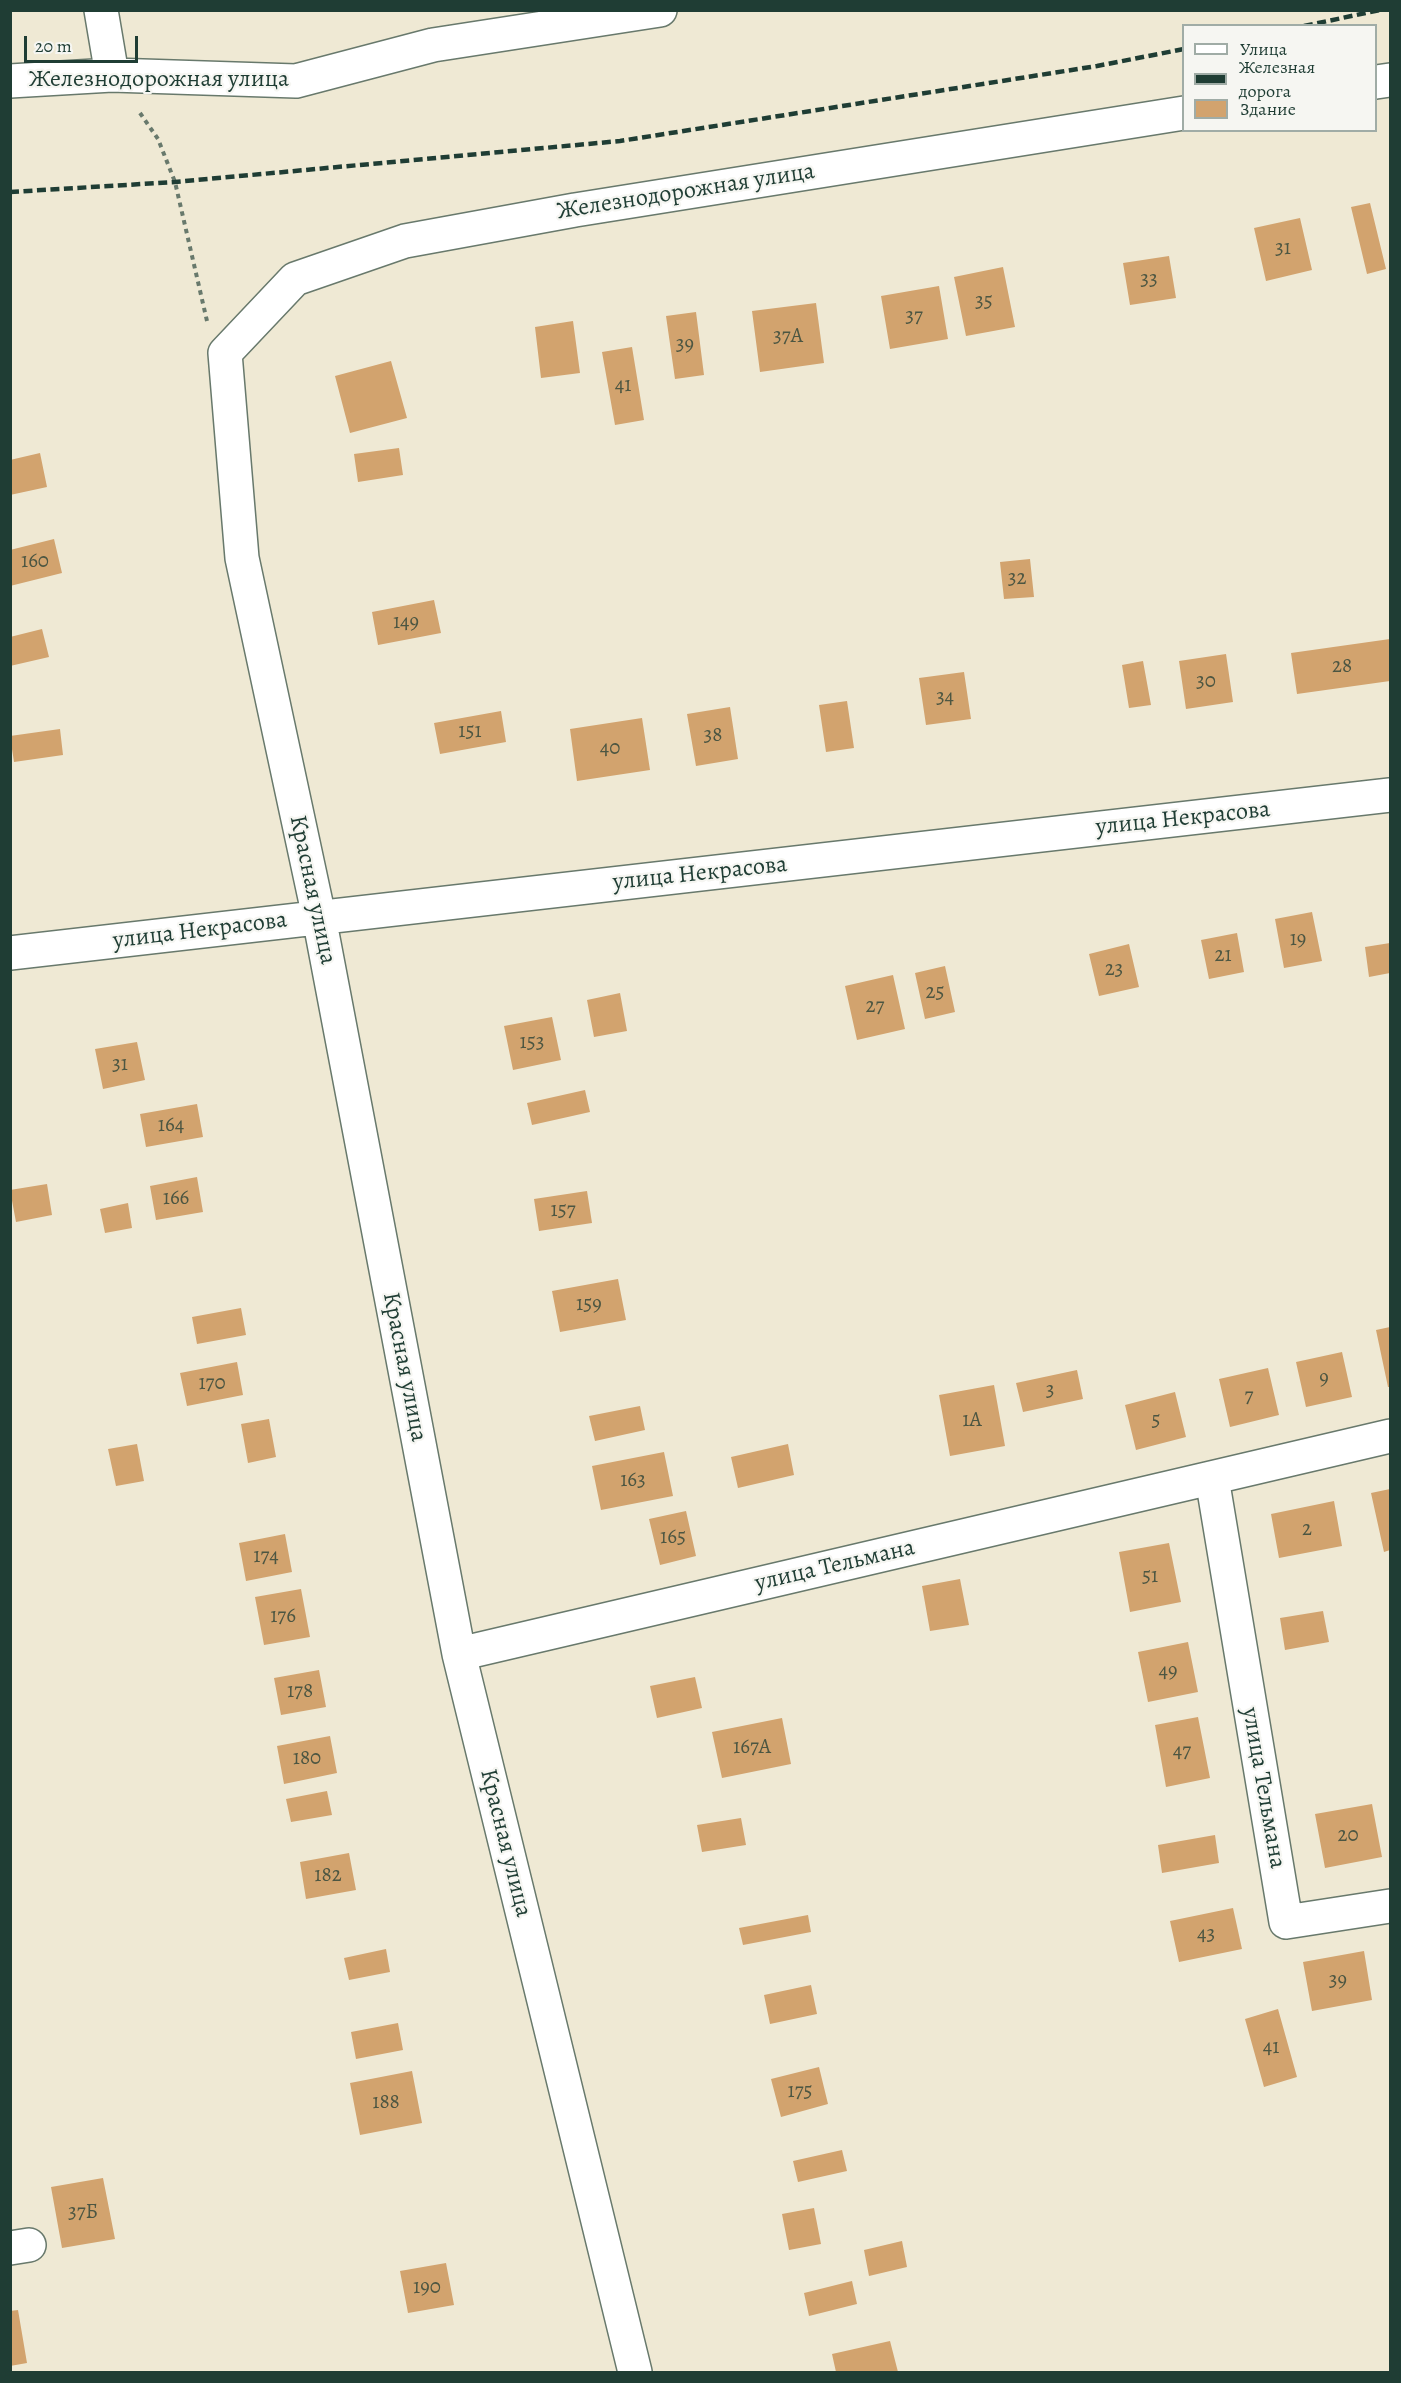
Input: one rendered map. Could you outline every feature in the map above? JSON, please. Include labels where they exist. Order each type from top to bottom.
[{"type":"street","points":[[101,10],[112,75]]},
{"type":"street","name":"Железнодорожная улица","points":[[10,81],[112,75],[296,81],[433,45],[660,10]]},
{"type":"street","name":"Железнодорожная улица","points":[[225,353],[295,279],[405,241],[587,208],[1182,113]]},
{"type":"street","name":"Красная улица","points":[[225,353],[242,558],[319,917],[459,1654],[635,2373]]},
{"type":"street","name":"улица Некрасова","points":[[10,953],[1390,795]]},
{"type":"street","name":"улица Тельмана","points":[[459,1654],[1390,1437]]},
{"type":"street","name":"улица Тельмана","points":[[1212,1478],[1286,1922],[1390,1906]]},
{"type":"path","points":[[112,75],[158,139],[175,182],[209,331],[225,353]]},
{"type":"building","points":[[1370,203],[1386,269],[1367,274],[1351,207]]},
{"type":"building","points":[[1300,218],[1312,270],[1266,281],[1254,228]]},
{"type":"building","points":[[1169,256],[1176,298],[1130,305],[1123,263]]},
{"type":"building","points":[[1003,267],[1015,327],[966,336],[954,277]]},
{"type":"building","points":[[939,286],[948,339],[890,349],[881,296]]},
{"type":"building","points":[[816,303],[824,363],[760,372],[752,311]]},
{"type":"building","points":[[696,312],[704,375],[675,379],[666,316]]},
{"type":"building","points":[[573,321],[580,373],[541,378],[535,327]]},
{"type":"building","points":[[632,347],[644,420],[615,425],[602,352]]},
{"type":"building","points":[[391,361],[407,418],[350,433],[335,376]]},
{"type":"building","points":[[399,448],[403,475],[358,482],[354,454]]},
{"type":"building","points":[[40,453],[47,487],[10,495],[10,460]]},
{"type":"building","points":[[54,539],[62,573],[10,586],[10,550]]},
{"type":"building","points":[[1030,559],[1034,597],[1004,599],[1000,562]]},
{"type":"building","points":[[434,600],[441,633],[378,645],[372,612]]},
{"type":"building","points":[[42,629],[49,657],[10,666],[10,637]]},
{"type":"building","points":[[1390,639],[1390,681],[1297,694],[1291,653]]},
{"type":"building","points":[[1226,654],[1233,702],[1186,709],[1179,661]]},
{"type":"building","points":[[1143,661],[1151,705],[1129,708],[1122,665]]},
{"type":"building","points":[[964,672],[971,719],[926,725],[919,678]]},
{"type":"building","points":[[847,701],[854,748],[826,752],[819,705]]},
{"type":"building","points":[[730,707],[738,759],[696,766],[687,714]]},
{"type":"building","points":[[501,711],[506,742],[440,754],[434,723]]},
{"type":"building","points":[[642,718],[650,770],[577,781],[570,729]]},
{"type":"building","points":[[60,729],[63,755],[14,762],[10,736]]},
{"type":"building","points":[[1312,912],[1322,961],[1284,968],[1275,919]]},
{"type":"building","points":[[1237,933],[1244,972],[1209,979],[1201,940]]},
{"type":"building","points":[[1390,943],[1390,973],[1369,977],[1365,947]]},
{"type":"building","points":[[1129,944],[1139,987],[1099,996],[1089,954]]},
{"type":"building","points":[[945,966],[955,1012],[925,1019],[915,973]]},
{"type":"building","points":[[893,975],[905,1029],[857,1040],[845,986]]},
{"type":"building","points":[[620,993],[627,1031],[594,1037],[587,1000]]},
{"type":"building","points":[[552,1017],[561,1060],[513,1070],[504,1026]]},
{"type":"building","points":[[137,1042],[145,1080],[103,1089],[95,1049]]},
{"type":"building","points":[[585,1090],[590,1112],[532,1125],[527,1103]]},
{"type":"building","points":[[197,1104],[203,1137],[146,1147],[140,1114]]},
{"type":"building","points":[[197,1177],[203,1212],[156,1220],[150,1186]]},
{"type":"building","points":[[47,1184],[52,1215],[16,1222],[10,1190]]},
{"type":"building","points":[[587,1191],[592,1223],[539,1231],[534,1199]]},
{"type":"building","points":[[128,1203],[132,1228],[105,1233],[100,1209]]},
{"type":"building","points":[[618,1279],[626,1320],[560,1332],[552,1291]]},
{"type":"building","points":[[241,1308],[246,1335],[197,1344],[192,1317]]},
{"type":"building","points":[[1390,1327],[1390,1387],[1388,1387],[1376,1330]]},
{"type":"building","points":[[1342,1352],[1352,1397],[1306,1407],[1296,1362]]},
{"type":"building","points":[[237,1362],[243,1395],[187,1406],[180,1373]]},
{"type":"building","points":[[1268,1368],[1279,1415],[1230,1427],[1219,1379]]},
{"type":"building","points":[[1077,1370],[1083,1399],[1023,1412],[1016,1383]]},
{"type":"building","points":[[994,1385],[1005,1446],[950,1456],[939,1395]]},
{"type":"building","points":[[1175,1392],[1186,1437],[1136,1450],[1125,1405]]},
{"type":"building","points":[[640,1406],[645,1430],[595,1441],[589,1416]]},
{"type":"building","points":[[269,1419],[276,1457],[248,1463],[241,1424]]},
{"type":"building","points":[[137,1444],[144,1481],[116,1486],[108,1449]]},
{"type":"building","points":[[788,1444],[794,1475],[738,1488],[731,1457]]},
{"type":"building","points":[[664,1452],[673,1496],[601,1510],[592,1466]]},
{"type":"building","points":[[1390,1489],[1390,1550],[1384,1552],[1371,1493]]},
{"type":"building","points":[[1334,1501],[1342,1546],[1279,1558],[1271,1514]]},
{"type":"building","points":[[686,1511],[696,1556],[660,1565],[649,1519]]},
{"type":"building","points":[[285,1534],[292,1572],[246,1581],[239,1543]]},
{"type":"building","points":[[1169,1543],[1181,1602],[1130,1612],[1119,1552]]},
{"type":"building","points":[[960,1579],[969,1625],[930,1631],[922,1586]]},
{"type":"building","points":[[301,1589],[310,1637],[264,1645],[255,1597]]},
{"type":"building","points":[[1323,1611],[1329,1642],[1285,1650],[1280,1618]]},
{"type":"building","points":[[1188,1642],[1198,1692],[1148,1702],[1138,1652]]},
{"type":"building","points":[[319,1670],[326,1707],[281,1715],[274,1678]]},
{"type":"building","points":[[695,1677],[702,1708],[657,1718],[650,1686]]},
{"type":"building","points":[[1198,1717],[1210,1778],[1166,1787],[1155,1725]]},
{"type":"building","points":[[782,1718],[791,1764],[722,1778],[712,1732]]},
{"type":"building","points":[[330,1736],[337,1773],[284,1784],[277,1746]]},
{"type":"building","points":[[327,1791],[332,1815],[291,1822],[286,1799]]},
{"type":"building","points":[[1372,1804],[1382,1857],[1325,1868],[1315,1814]]},
{"type":"building","points":[[741,1818],[746,1845],[702,1852],[697,1825]]},
{"type":"building","points":[[1215,1835],[1219,1863],[1162,1873],[1158,1845]]},
{"type":"building","points":[[349,1853],[356,1890],[306,1899],[300,1862]]},
{"type":"building","points":[[1233,1908],[1242,1949],[1179,1962],[1170,1921]]},
{"type":"building","points":[[808,1915],[811,1932],[743,1945],[739,1928]]},
{"type":"building","points":[[386,1949],[390,1972],[349,1980],[344,1958]]},
{"type":"building","points":[[1364,1951],[1372,2000],[1312,2011],[1303,1962]]},
{"type":"building","points":[[811,1985],[817,2014],[770,2024],[764,1995]]},
{"type":"building","points":[[1278,2009],[1297,2077],[1264,2087],[1245,2019]]},
{"type":"building","points":[[398,2023],[403,2050],[356,2059],[351,2032]]},
{"type":"building","points":[[819,2067],[828,2104],[781,2117],[771,2079]]},
{"type":"building","points":[[412,2071],[422,2123],[360,2135],[350,2083]]},
{"type":"building","points":[[842,2150],[847,2171],[798,2182],[793,2161]]},
{"type":"building","points":[[103,2178],[115,2239],[62,2248],[51,2187]]},
{"type":"building","points":[[814,2208],[821,2244],[789,2250],[782,2214]]},
{"type":"building","points":[[902,2241],[907,2267],[869,2276],[864,2250]]},
{"type":"building","points":[[446,2263],[454,2305],[408,2313],[400,2271]]},
{"type":"building","points":[[852,2281],[857,2304],[809,2316],[804,2293]]},
{"type":"building","points":[[18,2310],[27,2363],[10,2366],[10,2311]]},
{"type":"building","points":[[890,2341],[898,2372],[836,2372],[832,2354]]},
{"type":"railway","points":[[1314,24],[1380,10]]},
{"type":"railway","points":[[10,192],[175,182],[620,141],[1097,66],[1182,49]]}]
